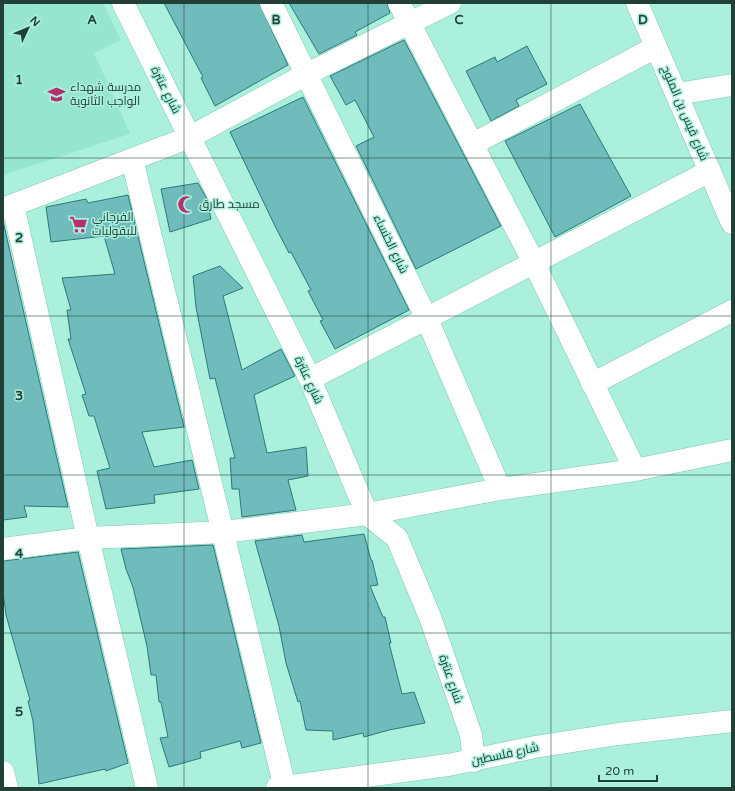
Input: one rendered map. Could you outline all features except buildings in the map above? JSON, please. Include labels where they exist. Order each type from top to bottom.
[{"type":"street","name":"شارع عنترة","points":[[123,3],[310,379],[368,514],[382,527],[390,531],[396,538],[406,558],[430,617],[471,735],[474,761]]},
{"type":"street","name":"شارع الخنساء","points":[[271,3],[427,318],[500,489]]},
{"type":"street","points":[[399,3],[534,263],[635,470]]},
{"type":"street","points":[[147,788],[8,207],[190,137],[307,74],[450,3]]},
{"type":"street","name":"شارع قيس بن الملوح","points":[[637,3],[732,223]]},
{"type":"street","points":[[473,144],[656,48]]},
{"type":"street","points":[[677,94],[732,85]]},
{"type":"street","points":[[132,159],[224,532],[283,788]]},
{"type":"street","points":[[310,379],[710,172]]},
{"type":"street","points":[[592,384],[732,311]]},
{"type":"street","points":[[3,549],[88,538],[224,532],[368,514],[500,489],[635,470],[732,450]]},
{"type":"street","name":"شارع فلسطين","points":[[283,788],[474,761],[543,746],[618,734],[732,721]]},
{"type":"street","points":[[3,772],[7,788]]},
{"type":"shaded area","name":"مدرسة شهداء الواجب الثانوية","points":[[3,3],[103,3],[121,40],[94,53],[130,134],[3,175]]},
{"type":"place","name":"مدرسة شهداء الواجب الثانوية","points":[[57,94]]},
{"type":"place","name":"مسجد طارق","points":[[186,204]]},
{"type":"place","name":"الفرجاني للبقوليات","points":[[79,224]]}]
